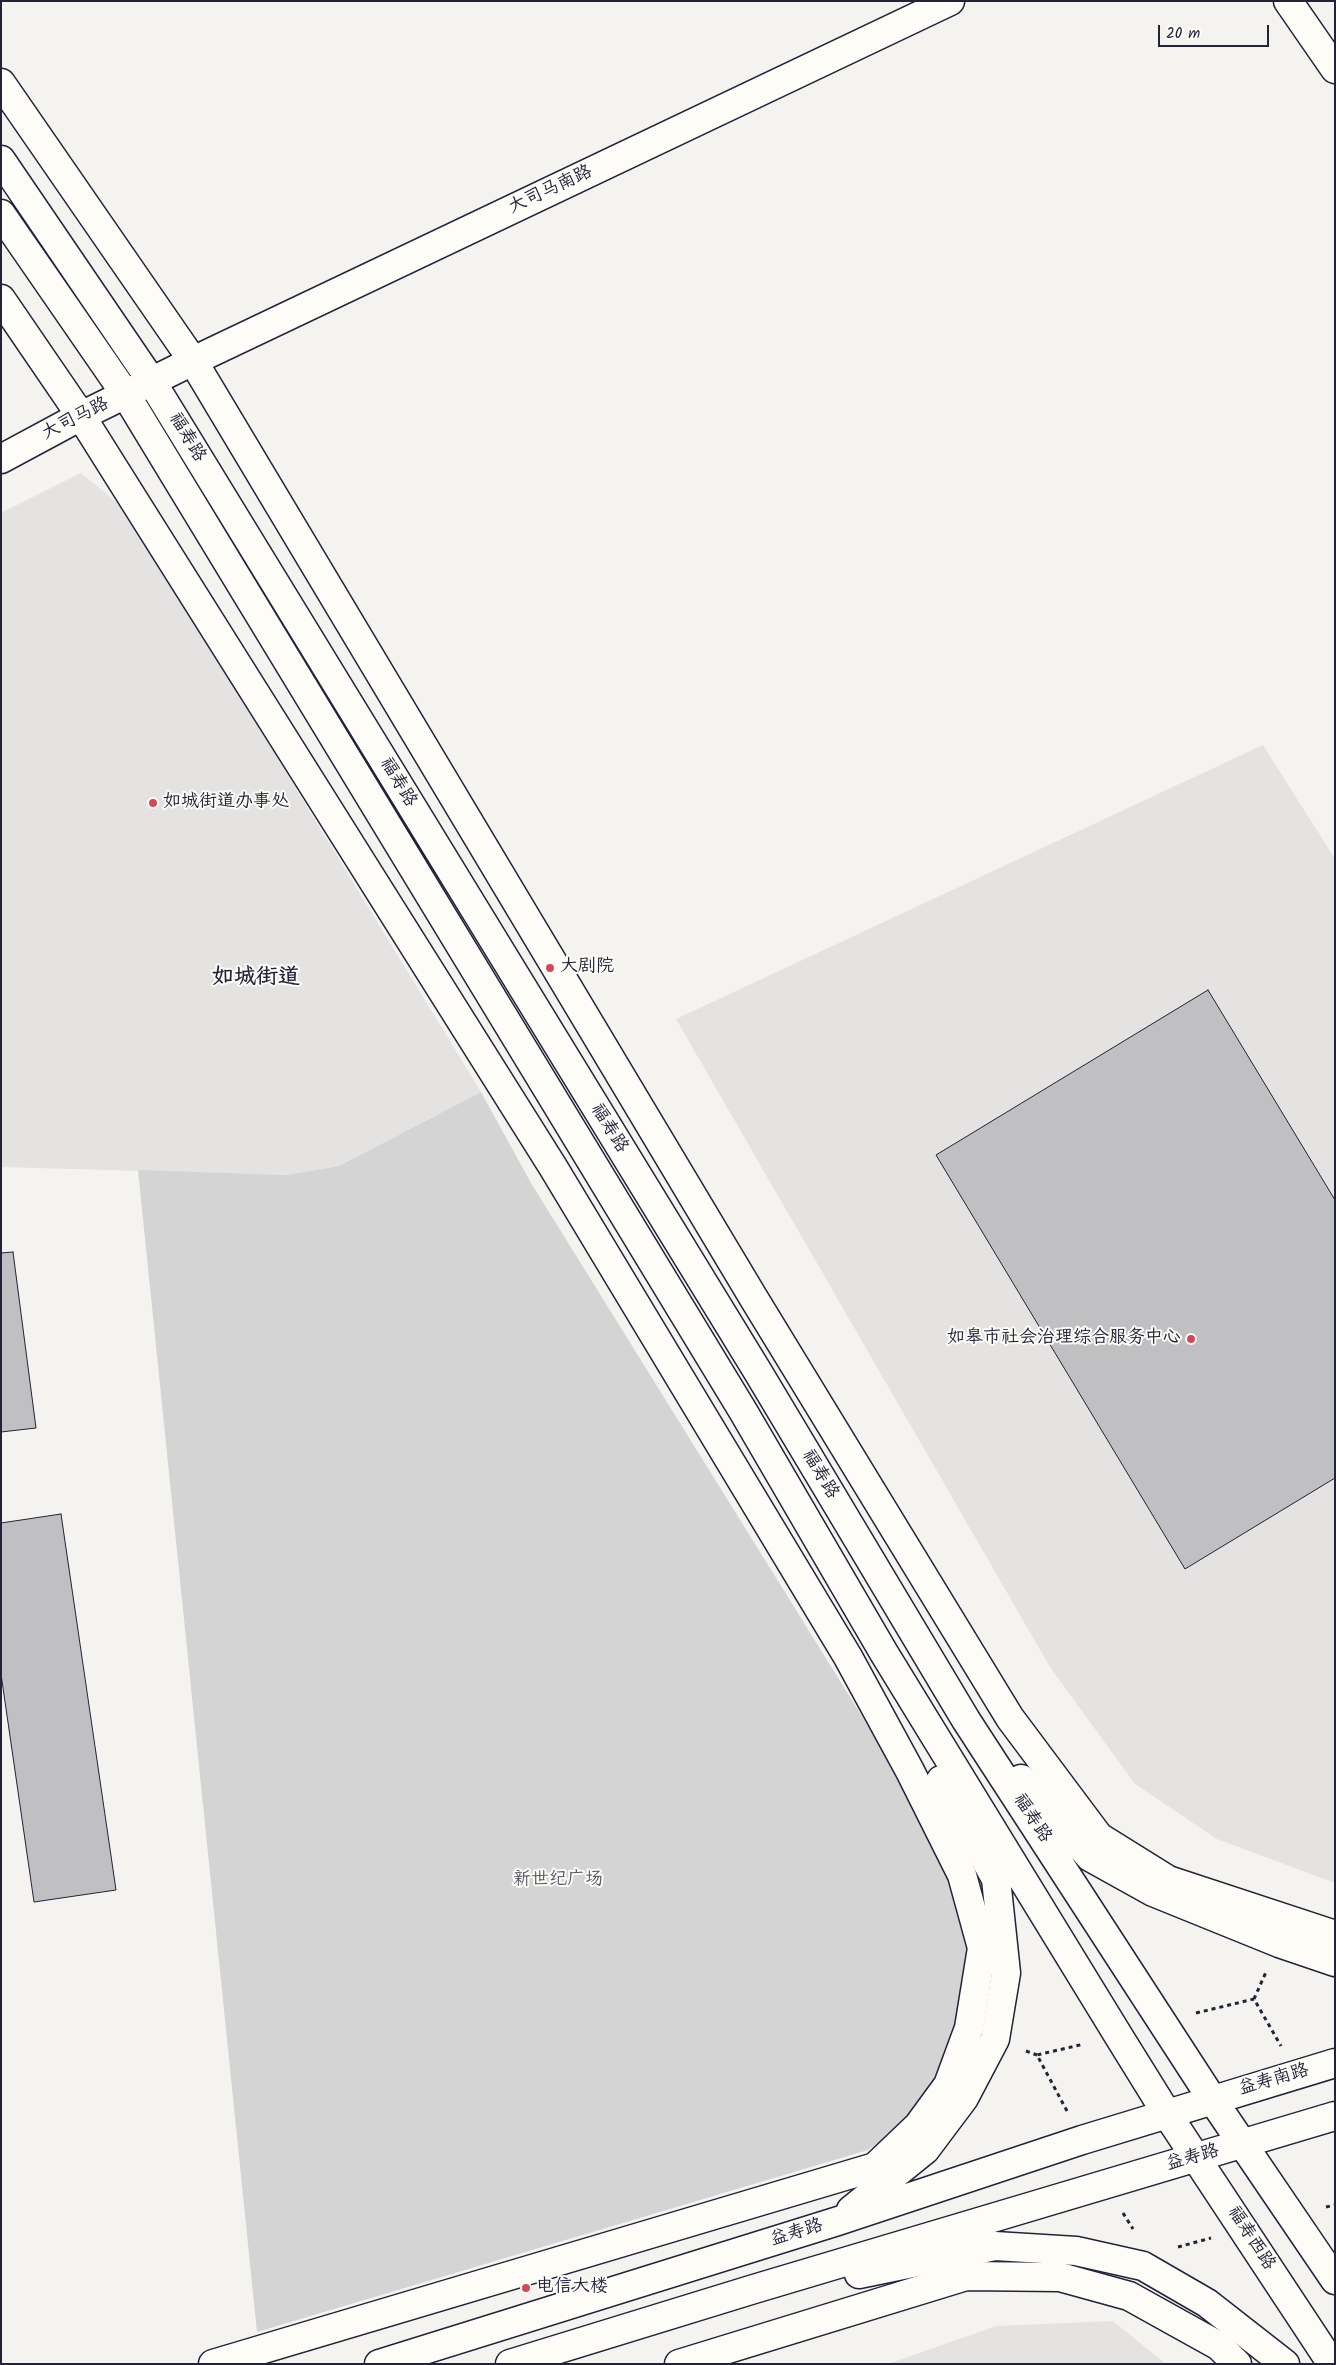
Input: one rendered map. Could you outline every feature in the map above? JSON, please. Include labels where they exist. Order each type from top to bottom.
[{"type":"main road","name":"大司马南路","points":[[152,382],[950,1]]},
{"type":"main road","points":[[1288,1],[1335,69]]},
{"type":"main road","points":[[1,83],[193,361],[748,1288],[1010,1718],[1099,1837],[1168,1880],[1335,1936]]},
{"type":"main road","name":"福寿路","points":[[1,160],[152,382],[752,1364],[966,1720],[1212,2099]]},
{"type":"main road","name":"福寿路","points":[[1,214],[126,395],[743,1411],[884,1653],[1167,2114]]},
{"type":"main road","points":[[1,298],[81,416],[553,1166],[848,1657],[910,1771],[962,1875],[982,1948],[969,2028],[948,2085],[918,2126],[875,2167],[213,2364]]},
{"type":"main road","name":"大司马路","points":[[1,459],[81,416],[152,382]]},
{"type":"main road","points":[[838,2221],[925,2150],[964,2098],[995,2039],[1006,1973],[996,1879],[931,1762],[884,1653]]},
{"type":"main road","points":[[966,1720],[1090,1857],[1154,1892],[1279,1943],[1335,1962]]},
{"type":"main road","name":"益寿南路","points":[[1212,2099],[1335,2063]]},
{"type":"main road","points":[[1212,2099],[1335,2280]]},
{"type":"main road","name":"益寿路","points":[[380,2364],[838,2221],[1212,2099]]},
{"type":"main road","name":"福寿西路","points":[[1167,2114],[1332,2364]]},
{"type":"main road","points":[[1244,2144],[1335,2116]]},
{"type":"main road","name":"益寿路","points":[[510,2364],[754,2289],[1244,2144]]},
{"type":"main road","points":[[754,2289],[871,2272],[995,2246],[1076,2251],[1143,2266],[1207,2303],[1285,2364]]},
{"type":"main road","points":[[679,2364],[966,2276],[1060,2277],[1129,2296],[1219,2346],[1237,2364]]},
{"type":"path","points":[[1163,2021],[1254,1999],[1298,2075]]},
{"type":"shaded area","name":"如城街道办事处","points":[[81,473],[126,510],[481,1092],[339,1166],[287,1175],[1,1167],[1,513]]},
{"type":"shaded area","points":[[1263,745],[1335,859],[1335,1883],[1217,1839],[1135,1784],[1050,1667],[676,1019]]},
{"type":"shaded area","points":[[1113,2321],[1166,2364],[888,2364],[996,2326]]},
{"type":"green space","name":"新世纪广场","points":[[481,1092],[531,1183],[935,1834],[970,1948],[965,1992],[935,2086],[899,2128],[868,2150],[257,2332],[138,1170],[287,1175],[339,1166]]},
{"type":"building","name":"如皋市社会治理综合服务中心","points":[[1208,990],[1335,1200],[1335,1478],[1185,1569],[936,1155]]},
{"type":"building","points":[[13,1252],[36,1428],[1,1432],[1,1253]]},
{"type":"building","points":[[61,1514],[116,1890],[34,1902],[1,1674],[1,1523]]},
{"type":"place","name":"如城街道办事处","points":[[153,803]]},
{"type":"place","name":"大剧院","points":[[550,968]]},
{"type":"place","name":"如皋市社会治理综合服务中心","points":[[1191,1339]]},
{"type":"place","name":"电信大楼","points":[[526,2288]]},
{"type":"district","name":"如城街道","points":[[256,979]]}]
